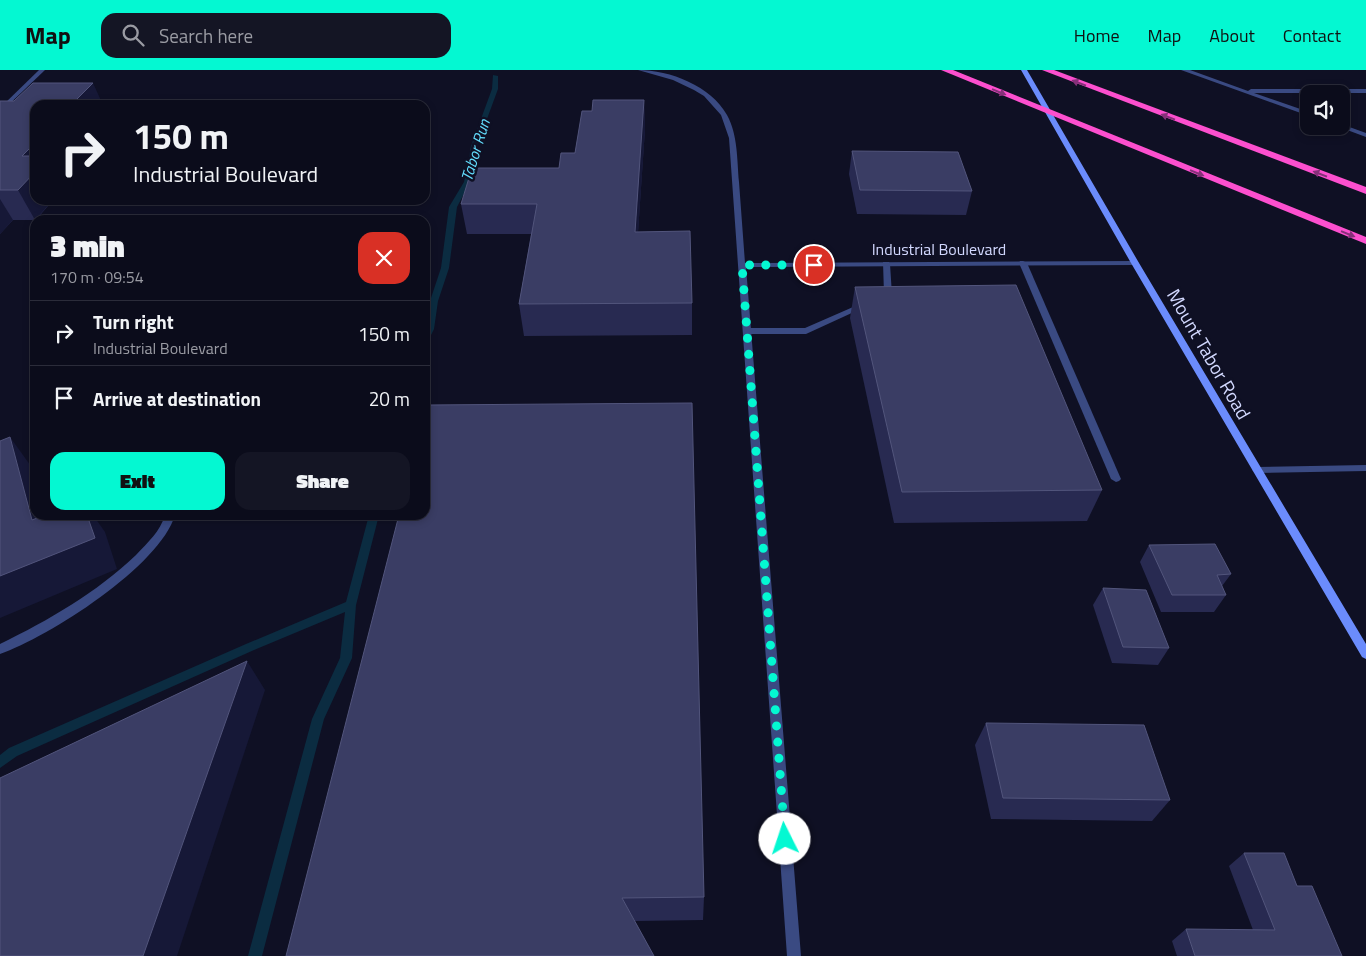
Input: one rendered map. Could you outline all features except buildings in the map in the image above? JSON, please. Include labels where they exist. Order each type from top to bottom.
[{"type":"highway","points":[[1046,70],[1366,191]]},
{"type":"highway","points":[[949,72],[1366,241]]},
{"type":"street","points":[[0,110],[42,70]]},
{"type":"street","points":[[640,70],[670,77],[702,92],[723,113],[732,138],[794,956]]},
{"type":"street","name":"Mount Tabor Road","points":[[1024,70],[1135,263],[1366,654]]},
{"type":"street","points":[[1184,70],[1300,111]]},
{"type":"street","points":[[1242,91],[1366,91]]},
{"type":"street","points":[[1350,129],[1366,135]]},
{"type":"street","points":[[1023,263],[1116,479]]},
{"type":"street","name":"Industrial Boulevard","points":[[742,265],[1135,263]]},
{"type":"street","points":[[879,299],[888,296],[886,264]]},
{"type":"street","points":[[747,331],[806,331],[870,303]]},
{"type":"street","points":[[1257,470],[1366,468]]},
{"type":"street","points":[[0,649],[44,628],[87,602],[128,570],[167,529],[169,520]]},
{"type":"waterway","name":"Tabor Run","points":[[430,329],[434,301],[445,268],[453,207],[467,182],[474,146],[495,89],[495,76]]},
{"type":"waterway","points":[[351,605],[373,520]]},
{"type":"waterway","points":[[0,762],[13,752],[250,647],[351,605]]},
{"type":"waterway","points":[[255,956],[318,719],[346,658],[351,605]]},
{"type":"route","points":[[785,839],[742,265],[814,265]]}]
